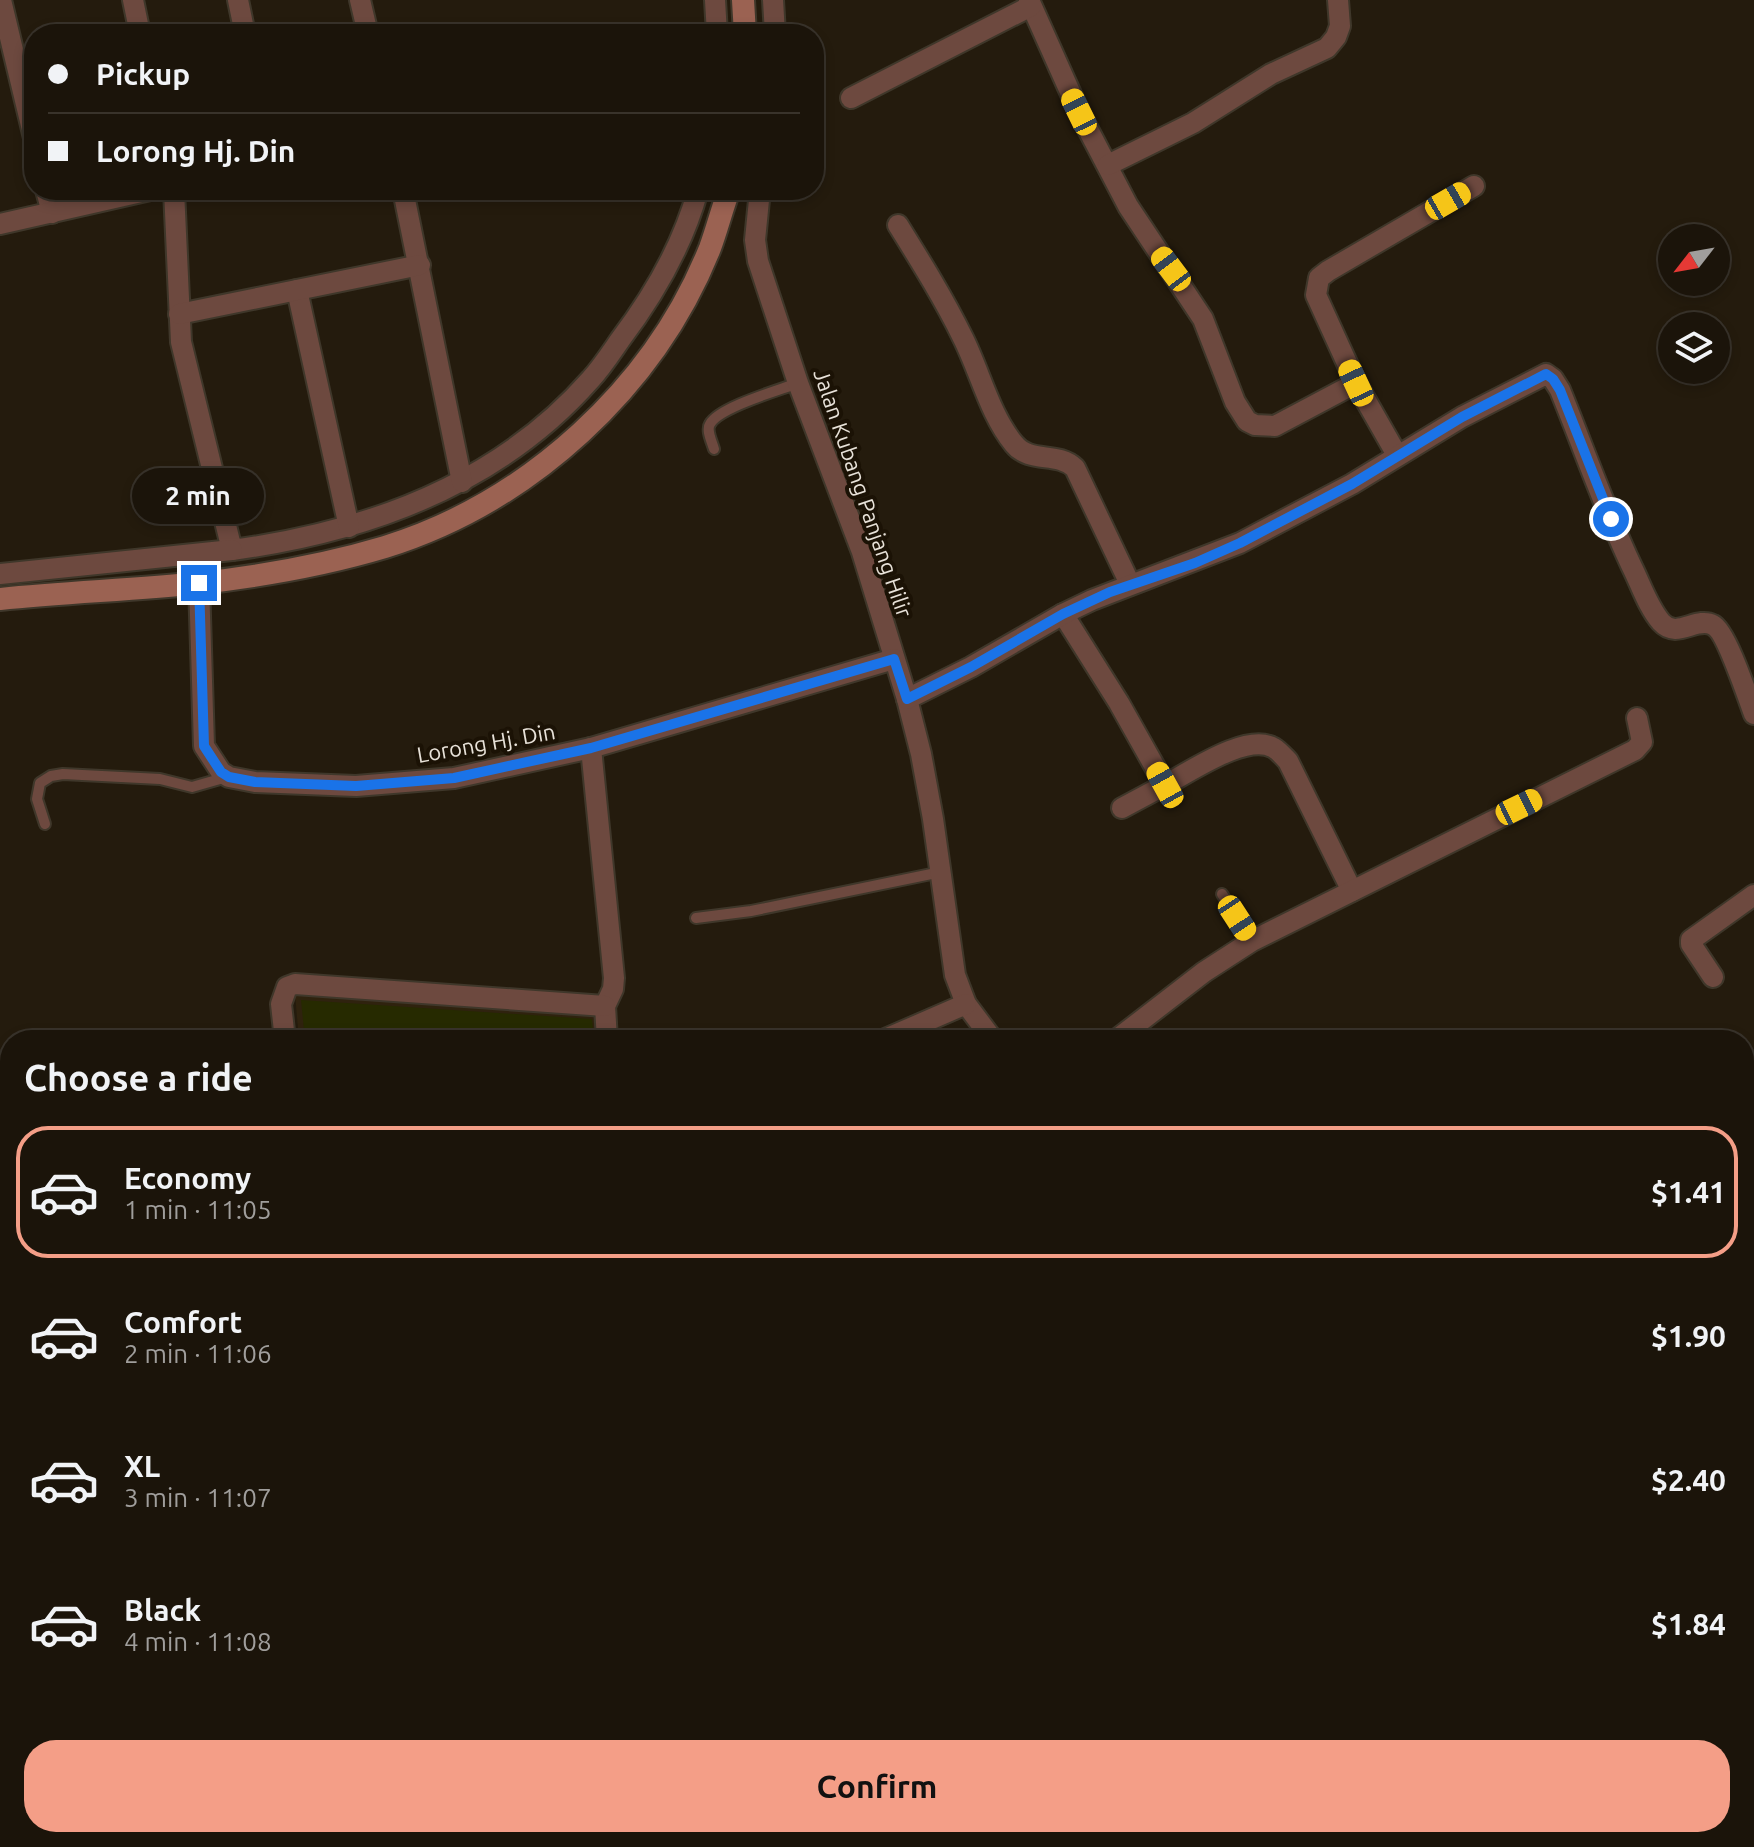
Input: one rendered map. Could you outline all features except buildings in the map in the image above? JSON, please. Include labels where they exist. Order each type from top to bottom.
[{"type":"main road","points":[[743,0],[744,24]]},
{"type":"main road","points":[[0,599],[199,583],[270,573],[386,546],[432,529],[484,503],[541,466],[595,420],[625,388],[659,343],[709,249],[726,200]]},
{"type":"street","points":[[1,0],[24,96]]},
{"type":"street","points":[[238,0],[243,24]]},
{"type":"street","points":[[360,0],[366,24]]},
{"type":"street","points":[[715,0],[716,24]]},
{"type":"street","points":[[773,0],[774,24]]},
{"type":"street","points":[[1108,165],[1193,123],[1271,74],[1327,48],[1340,26],[1338,0]]},
{"type":"street","points":[[139,1],[140,24]]},
{"type":"street","points":[[851,98],[1030,3],[1058,68],[1128,206],[1203,319],[1235,402],[1247,421],[1255,425],[1275,426],[1356,383]]},
{"type":"street","points":[[1397,455],[1356,383],[1316,295],[1319,278],[1474,186]]},
{"type":"street","points":[[49,200],[52,213]]},
{"type":"street","points":[[0,224],[107,200]]},
{"type":"street","points":[[174,200],[179,314],[188,377],[232,550]]},
{"type":"street","points":[[405,200],[462,482]]},
{"type":"street","points":[[0,574],[232,550],[312,537],[414,504],[462,482],[528,439],[591,379],[644,308],[684,233],[695,200]]},
{"type":"street","name":"Jalan Kubang Panjang Hilir","points":[[759,200],[755,240],[758,261],[798,383],[862,552],[907,699],[921,754],[955,975],[966,1004],[986,1030]]},
{"type":"street","points":[[898,225],[962,337],[1006,432],[1023,453],[1034,457],[1063,458],[1075,468],[1130,584]]},
{"type":"street","points":[[179,314],[420,265]]},
{"type":"street","points":[[297,290],[349,527]]},
{"type":"street","points":[[907,699],[971,667],[1063,614],[1130,584],[1195,563],[1240,543],[1352,484],[1397,455],[1542,375],[1550,376],[1560,390],[1622,545],[1655,613],[1667,628],[1674,630],[1709,623],[1717,627],[1731,653],[1754,714]]},
{"type":"street","points":[[199,583],[204,746],[215,765],[229,777]]},
{"type":"street","points":[[1063,614],[1119,703],[1165,785]]},
{"type":"street","name":"Lorong Hj. Din","points":[[229,777],[255,782],[356,786],[454,778],[591,748],[894,659]]},
{"type":"street","points":[[1129,1030],[1204,972],[1252,941],[1635,750],[1642,742],[1637,718]]},
{"type":"street","points":[[1122,808],[1235,748],[1257,744],[1274,747],[1288,761],[1352,891]]},
{"type":"street","points":[[591,748],[614,978],[613,989],[605,1006],[606,1030]]},
{"type":"street","points":[[1713,977],[1691,940],[1754,895]]},
{"type":"street","points":[[284,1030],[281,1004],[287,987],[295,984],[605,1006]]},
{"type":"street","points":[[906,1030],[966,1004]]},
{"type":"lane","points":[[714,449],[710,423],[723,413],[798,383]]},
{"type":"lane","points":[[45,824],[37,799],[40,783],[51,776],[160,779],[192,787],[229,777]]},
{"type":"lane","points":[[696,918],[751,911],[941,872]]},
{"type":"lane","points":[[1222,894],[1252,941]]},
{"type":"shaded area","points":[[295,994],[600,1013],[601,1030],[298,1030]]},
{"type":"green space","points":[[301,1000],[592,1019],[593,1030],[304,1030]]},
{"type":"route","points":[[199,583],[204,746],[215,765],[229,777],[255,782],[356,786],[454,778],[591,748],[894,659],[907,699],[971,667],[1063,614],[1110,592],[1195,563],[1240,543],[1352,484],[1462,417],[1546,374],[1560,390],[1611,519]]}]
